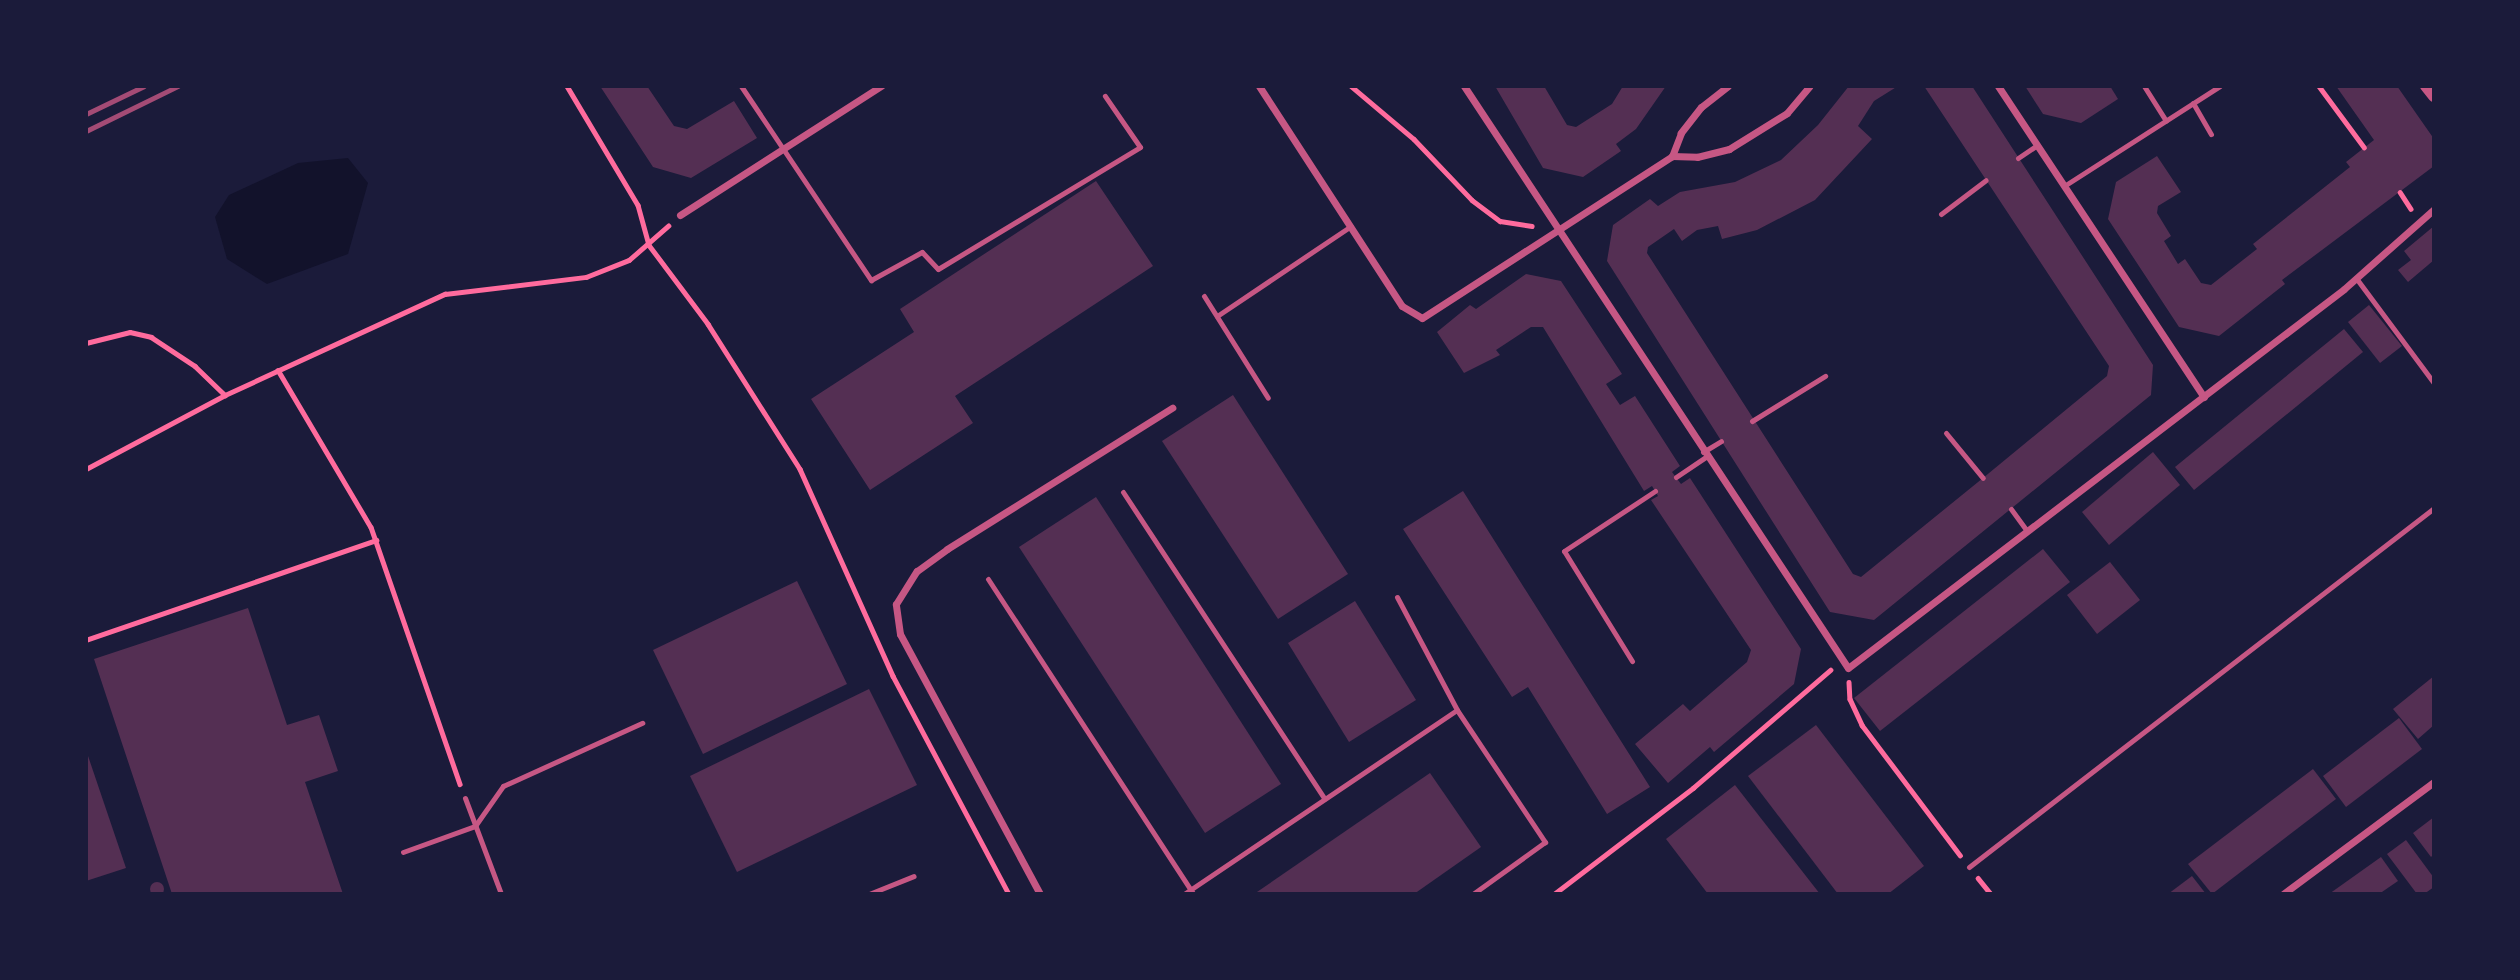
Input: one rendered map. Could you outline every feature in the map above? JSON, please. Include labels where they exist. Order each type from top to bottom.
[{"type":"street","points":[[680,215],[881,86]]},
{"type":"street","points":[[1259,86],[1402,306],[1422,318],[1672,156],[1698,157],[1728,149],[1787,113],[1810,86]]},
{"type":"street","points":[[1464,86],[1704,455],[1848,668],[2357,278],[2434,209]]},
{"type":"street","points":[[1672,156],[1681,133],[1701,107],[1728,86]]},
{"type":"street","points":[[1998,86],[2204,397]]},
{"type":"street","points":[[2427,86],[2434,96]]},
{"type":"street","points":[[1040,894],[900,634],[896,604],[917,571],[947,549],[1172,408]]},
{"type":"street","points":[[2283,894],[2434,782]]},
{"type":"lane","points":[[741,86],[871,280],[922,252],[938,269],[1140,148],[1105,96]]},
{"type":"lane","points":[[2144,86],[2166,121]]},
{"type":"lane","points":[[2063,186],[2220,86]]},
{"type":"lane","points":[[2193,103],[2211,134]]},
{"type":"lane","points":[[2018,158],[2037,145]]},
{"type":"lane","points":[[1941,214],[1986,180]]},
{"type":"lane","points":[[1217,316],[1351,226]]},
{"type":"lane","points":[[2357,278],[2434,383]]},
{"type":"lane","points":[[1204,296],[1268,398]]},
{"type":"lane","points":[[1752,421],[1825,376]]},
{"type":"lane","points":[[1946,433],[1983,478]]},
{"type":"lane","points":[[1676,477],[1721,441]]},
{"type":"lane","points":[[1632,661],[1564,551],[1655,491]]},
{"type":"lane","points":[[1124,492],[1325,799]]},
{"type":"lane","points":[[1969,867],[2434,508]]},
{"type":"lane","points":[[2011,509],[2027,531]]},
{"type":"lane","points":[[988,579],[1189,893],[1457,710]]},
{"type":"lane","points":[[1397,597],[1457,710],[1545,842],[1473,894]]},
{"type":"lane","points":[[403,852],[475,826],[503,786],[642,723]]},
{"type":"lane","points":[[465,799],[501,894]]},
{"type":"lane","points":[[869,894],[914,876]]},
{"type":"path","points":[[567,86],[638,205],[649,245],[708,324],[800,469],[892,676],[1009,894]]},
{"type":"path","points":[[1351,86],[1414,139],[1472,200],[1500,221],[1557,230]]},
{"type":"path","points":[[2319,86],[2364,147]]},
{"type":"path","points":[[86,469],[225,395],[445,294],[586,277],[629,260],[680,215]]},
{"type":"path","points":[[86,343],[130,332],[151,337],[195,366],[225,395]]},
{"type":"path","points":[[278,370],[376,540],[465,799]]},
{"type":"path","points":[[86,640],[376,540]]},
{"type":"path","points":[[1554,894],[1693,788],[1843,661]]},
{"type":"path","points":[[1848,668],[1850,699],[1862,725],[1990,894]]},
{"type":"shaded area","points":[[348,158],[368,183],[348,254],[267,284],[227,259],[215,217],[229,195],[298,163]]},
{"type":"building","points":[[600,86],[647,86],[674,126],[687,129],[734,101],[757,138],[691,178],[653,167]]},
{"type":"building","points":[[1495,86],[1544,86],[1567,125],[1576,127],[1612,104],[1623,86],[1666,86],[1636,129],[1616,144],[1621,151],[1583,177],[1543,168]]},
{"type":"building","points":[[1849,86],[1898,86],[1874,101],[1858,126],[1872,139],[1815,200],[1757,230],[1722,239],[1718,226],[1697,230],[1682,241],[1674,229],[1648,247],[1647,253],[1853,574],[1861,577],[1983,478],[2107,376],[2109,366],[1924,86],[1972,86],[2153,365],[2151,395],[1874,620],[1830,612],[1607,261],[1613,225],[1650,199],[1658,206],[1680,192],[1735,182],[1781,160],[1818,125]]},
{"type":"building","points":[[2025,86],[2110,86],[2118,99],[2081,123],[2043,114]]},
{"type":"building","points":[[2336,86],[2397,86],[2434,139],[2434,166],[2282,280],[2285,284],[2219,336],[2179,327],[2108,219],[2116,182],[2157,156],[2181,192],[2158,206],[2157,213],[2171,236],[2164,241],[2178,264],[2185,259],[2201,283],[2211,285],[2257,249],[2253,244],[2350,167],[2346,162],[2374,140]]},
{"type":"building","points":[[1096,181],[1153,266],[955,396],[973,423],[870,490],[811,399],[914,332],[900,309]]},
{"type":"building","points":[[2434,226],[2434,260],[2408,282],[2398,270],[2411,260],[2404,251]]},
{"type":"building","points":[[1526,274],[1561,281],[1622,374],[1606,384],[1620,405],[1635,396],[1680,466],[1672,472],[1681,484],[1690,478],[1801,649],[1794,684],[1714,752],[1710,747],[1668,783],[1635,744],[1683,704],[1690,711],[1747,662],[1751,650],[1651,500],[1658,496],[1652,486],[1644,491],[1543,327],[1531,327],[1496,350],[1500,355],[1464,373],[1437,332],[1470,305],[1476,309]]},
{"type":"building","points":[[2369,305],[2402,346],[2380,363],[2348,322]]},
{"type":"building","points":[[2344,329],[2363,352],[2194,490],[2175,467]]},
{"type":"building","points":[[1233,395],[1348,574],[1278,619],[1162,441]]},
{"type":"building","points":[[2153,452],[2180,485],[2109,545],[2082,512]]},
{"type":"building","points":[[1463,491],[1650,787],[1607,814],[1528,687],[1512,697],[1403,529]]},
{"type":"building","points":[[1096,497],[1281,784],[1205,833],[1019,547]]},
{"type":"building","points":[[2043,549],[2070,582],[1880,731],[1854,698]]},
{"type":"building","points":[[2110,562],[2140,600],[2097,634],[2067,595]]},
{"type":"building","points":[[797,581],[847,684],[703,754],[653,650]]},
{"type":"building","points":[[1355,601],[1416,700],[1349,742],[1288,643]]},
{"type":"building","points":[[248,608],[287,725],[319,715],[338,771],[305,782],[343,894],[172,894],[94,659]]},
{"type":"building","points":[[2434,676],[2434,725],[2418,739],[2393,709]]},
{"type":"building","points":[[869,689],[917,785],[737,872],[690,776]]},
{"type":"building","points":[[2399,718],[2422,749],[2346,807],[2323,776]]},
{"type":"building","points":[[1816,725],[1924,866],[1888,894],[1838,894],[1748,776]]},
{"type":"building","points":[[86,750],[126,868],[86,881]]},
{"type":"building","points":[[2313,769],[2336,799],[2212,894],[2188,864]]},
{"type":"building","points":[[1430,773],[1481,847],[1414,894],[1254,894]]},
{"type":"building","points":[[1735,785],[1820,894],[1708,894],[1666,839]]},
{"type":"building","points":[[2434,817],[2434,854],[2431,857],[2413,833]]},
{"type":"building","points":[[2406,840],[2434,878],[2434,887],[2424,894],[2417,894],[2387,854]]},
{"type":"building","points":[[2381,857],[2398,881],[2379,894],[2329,894]]},
{"type":"building","points":[[2192,876],[2206,894],[2168,894]]},
{"type":"building","points":[[154,882],[160,882],[164,889],[160,896],[154,896],[150,892],[150,886]]},
{"type":"railway","points":[[86,114],[144,86]]},
{"type":"railway","points":[[86,131],[178,86]]}]
